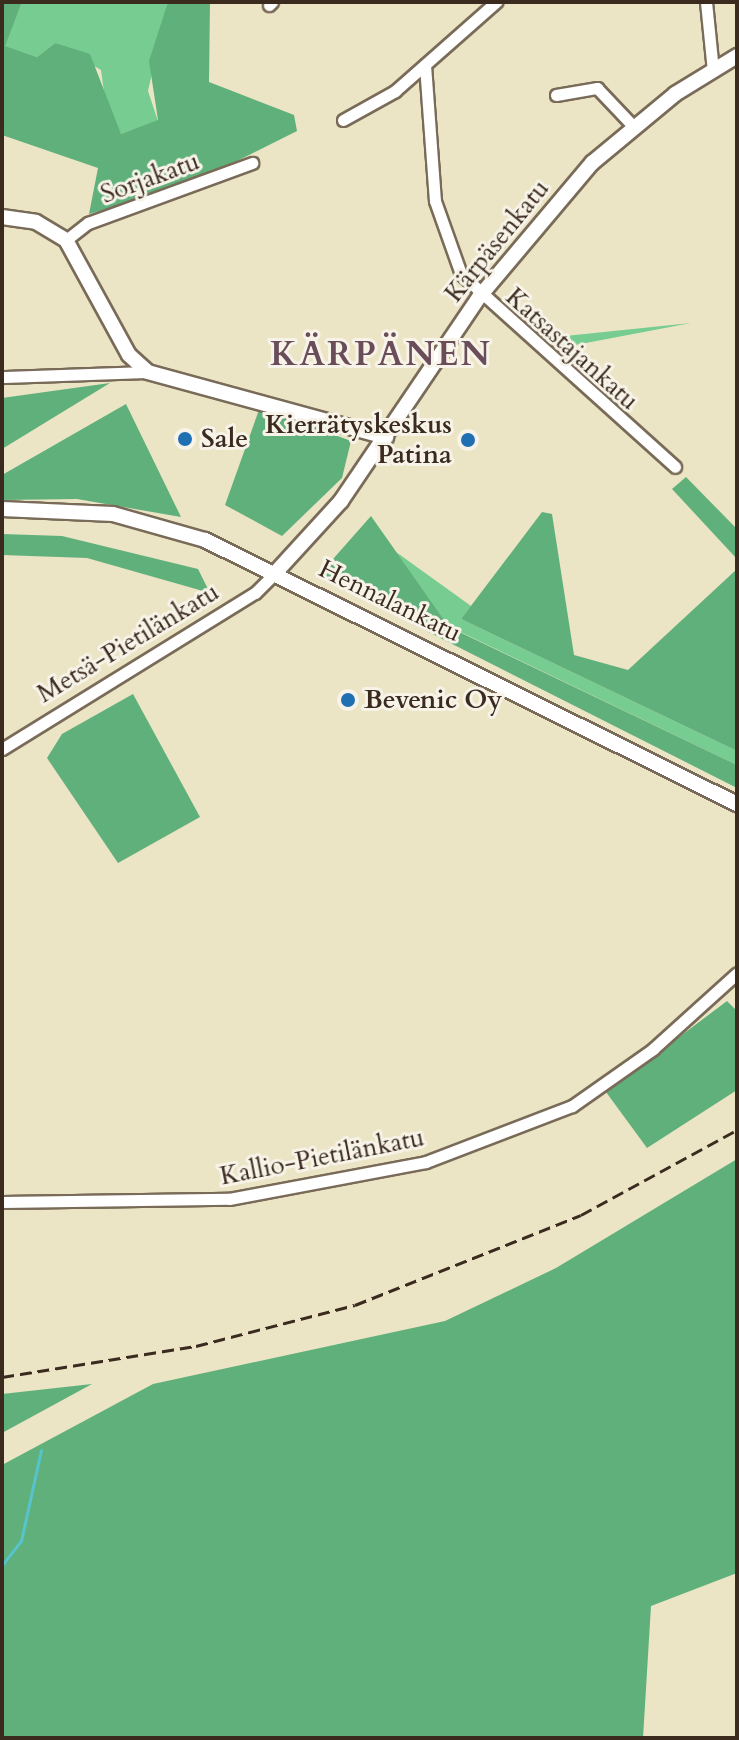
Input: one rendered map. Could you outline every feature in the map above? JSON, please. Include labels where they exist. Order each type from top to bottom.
[{"type":"street","points":[[343,120],[425,65],[496,2]]},
{"type":"street","points":[[706,2],[713,71]]},
{"type":"street","name":"Kärpäsenkatu","points":[[276,572],[341,501],[480,296],[592,163],[633,126],[737,56]]},
{"type":"street","name":"Katsastajankatu","points":[[425,65],[435,201],[461,274],[480,296],[675,467]]},
{"type":"street","points":[[556,95],[597,88],[633,126]]},
{"type":"street","name":"Sorjakatu","points":[[66,240],[88,223],[252,163]]},
{"type":"street","points":[[2,217],[36,222],[66,240],[129,355],[148,372]]},
{"type":"street","points":[[2,377],[148,372],[386,437]]},
{"type":"street","name":"Hennalankatu","points":[[2,509],[158,522],[276,572],[737,804]]},
{"type":"street","name":"Metsä-Pietilänkatu","points":[[2,749],[235,606],[276,572]]},
{"type":"street","name":"Kallio-Pietilänkatu","points":[[2,1202],[229,1199],[426,1162],[572,1106],[653,1049],[737,973]]},
{"type":"green space","points":[[2,2],[22,2],[5,46],[37,57],[55,43],[90,54],[121,134],[158,120],[149,61],[168,2],[210,2],[209,82],[294,115],[297,131],[189,185],[89,214],[98,168],[2,135]]},
{"type":"green space","points":[[22,2],[168,2],[148,91],[158,121],[121,134],[107,114],[101,70],[55,43],[37,57],[4,46]]},
{"type":"green space","points":[[691,323],[570,346],[571,357],[546,338]]},
{"type":"green space","points":[[110,383],[2,449],[2,398]]},
{"type":"green space","points":[[126,404],[181,517],[77,499],[2,500],[2,475]]},
{"type":"green space","points":[[260,407],[351,441],[342,478],[282,536],[225,505]]},
{"type":"green space","points":[[686,477],[737,529],[737,559],[672,489]]},
{"type":"green space","points":[[542,512],[552,514],[574,655],[628,670],[737,569],[737,751],[461,619]]},
{"type":"green space","points":[[371,516],[449,627],[737,765],[737,788],[318,576]]},
{"type":"green space","points":[[2,534],[62,536],[198,569],[210,593],[87,558],[2,555]]},
{"type":"green space","points":[[396,552],[471,606],[461,619],[737,751],[737,765],[448,626]]},
{"type":"green space","points":[[133,694],[200,817],[118,863],[47,758],[62,734]]},
{"type":"green space","points":[[727,1001],[737,1011],[737,1090],[647,1148],[606,1092]]},
{"type":"green space","points":[[737,1159],[737,1573],[651,1606],[643,1738],[2,1738],[2,1465],[153,1384],[445,1321],[556,1268]]},
{"type":"green space","points":[[92,1384],[2,1433],[2,1394]]},
{"type":"waterway","points":[[2,1565],[21,1541],[41,1450]]},
{"type":"railway","points":[[2,1377],[196,1346],[355,1305],[581,1215],[737,1130]]},
{"type":"place","name":"Sale","points":[[185,439]]},
{"type":"place","name":"Kierrätyskeskus Patina","points":[[468,440]]},
{"type":"place","name":"Bevenic Oy","points":[[348,700]]},
{"type":"district","name":"KÄRPÄNEN","points":[[381,355]]}]
